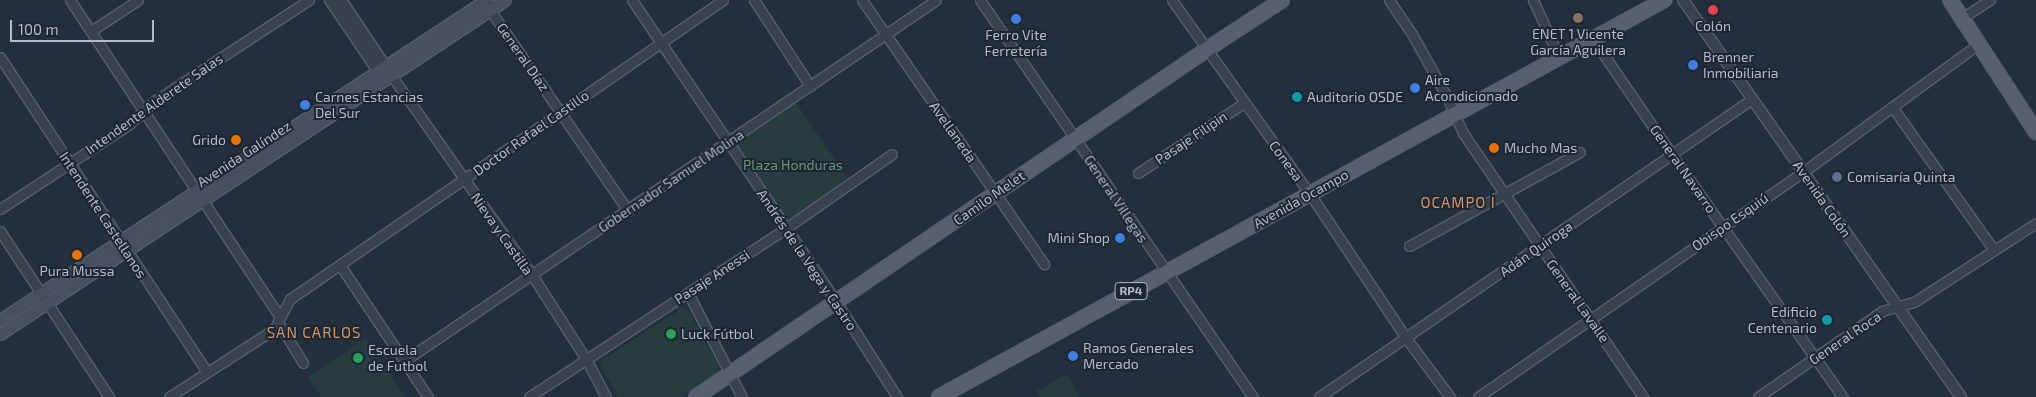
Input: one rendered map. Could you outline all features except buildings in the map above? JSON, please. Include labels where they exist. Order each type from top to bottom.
[{"type":"main road","name":"Avenida Galíndez","points":[[0,334],[44,298],[385,71],[489,3],[505,0]]},
{"type":"main road","name":"Camilo Melet","points":[[696,397],[1282,0]]},
{"type":"main road","name":"Avenida Ocampo","points":[[939,397],[956,393],[1167,272],[1664,0]]},
{"type":"main road","points":[[1950,0],[1980,43],[2036,132]]},
{"type":"main road","name":"Avenida Galíndez","points":[[0,320],[44,298]]},
{"type":"street","points":[[70,0],[267,298],[303,363]]},
{"type":"street","points":[[91,31],[138,0]]},
{"type":"street","name":"Intendente Alderete Salas","points":[[0,209],[128,125],[156,100],[309,0]]},
{"type":"street","points":[[330,0],[385,71]]},
{"type":"street","points":[[341,0],[385,71]]},
{"type":"street","name":"Andrés de la Vega y Castro","points":[[632,0],[837,303],[897,397]]},
{"type":"street","name":"Doctor Rafael Castillo","points":[[290,298],[723,0]]},
{"type":"street","points":[[754,0],[810,86]]},
{"type":"street","name":"Avellaneda","points":[[862,0],[1044,264]]},
{"type":"street","name":"Gobernador Samuel Molina","points":[[404,361],[628,211],[936,0]]},
{"type":"street","name":"General Villegas","points":[[980,0],[1253,397]]},
{"type":"street","name":"Conesa","points":[[1172,0],[1310,194],[1406,338],[1450,397]]},
{"type":"street","name":"General Lavalle","points":[[1389,0],[1412,34],[1446,95],[1463,133],[1591,319],[1641,396]]},
{"type":"street","points":[[1533,0],[1559,58]]},
{"type":"street","name":"Avenida Colón","points":[[1683,0],[1961,397]]},
{"type":"street","points":[[1962,18],[1990,0]]},
{"type":"street","name":"General Díaz","points":[[489,3],[628,211]]},
{"type":"street","name":"General Navarro","points":[[1593,39],[1843,397]]},
{"type":"street","name":"Obispo Esquiú","points":[[1478,397],[1803,172],[1980,43]]},
{"type":"street","name":"Intendente Castellanos","points":[[0,57],[207,372]]},
{"type":"street","name":"Nieva y Castilla","points":[[385,71],[532,275],[586,359],[606,397]]},
{"type":"street","name":"Adán Quiroga","points":[[1319,397],[1752,99]]},
{"type":"street","name":"Pasaje Filipin","points":[[1138,173],[1244,103]]},
{"type":"street","points":[[1893,108],[1994,250]]},
{"type":"street","points":[[1409,246],[1580,152]]},
{"type":"street","name":"Pasaje Anessi","points":[[529,397],[786,228],[892,154]]},
{"type":"street","name":"General Roca","points":[[1758,397],[1882,311],[1899,308],[1914,302],[2036,223]]},
{"type":"street","points":[[0,231],[109,397]]},
{"type":"street","points":[[340,265],[428,397]]},
{"type":"street","points":[[688,293],[742,397]]},
{"type":"street","points":[[267,298],[277,301],[290,298]]},
{"type":"street","points":[[169,397],[274,329],[290,298]]},
{"type":"green space","name":"Plaza Honduras","points":[[795,101],[848,179],[794,216],[786,217],[739,151],[737,144],[740,138]]},
{"type":"green space","name":"Luck Fútbol","points":[[682,308],[688,309],[719,368],[718,374],[682,397],[618,397],[601,366],[602,360]]},
{"type":"green space","name":"Escuela de Futbol","points":[[366,338],[405,397],[321,397],[307,377]]},
{"type":"green space","points":[[1067,374],[1080,397],[1040,397],[1037,391]]},
{"type":"place","name":"Colón","points":[[1713,10]]},
{"type":"place","name":"ENET 1 Vicente García Aguilera","points":[[1578,18]]},
{"type":"place","name":"Ferro Vite Ferretería","points":[[1016,19]]},
{"type":"place","name":"Brenner Inmobiliaria","points":[[1693,65]]},
{"type":"place","name":"Aire Acondicionado","points":[[1415,88]]},
{"type":"place","name":"Auditorio OSDE","points":[[1297,97]]},
{"type":"place","name":"Carnes Estancias Del Sur","points":[[305,105]]},
{"type":"place","name":"Grido","points":[[236,140]]},
{"type":"place","name":"Mucho Mas","points":[[1494,148]]},
{"type":"place","name":"Comisaría Quinta","points":[[1837,177]]},
{"type":"place","name":"Mini Shop","points":[[1120,238]]},
{"type":"place","name":"Pura Mussa","points":[[77,255]]},
{"type":"place","name":"Edificio Centenario","points":[[1827,320]]},
{"type":"place","name":"Luck Fútbol","points":[[671,334]]},
{"type":"place","name":"Ramos Generales Mercado","points":[[1073,356]]},
{"type":"place","name":"Escuela de Futbol","points":[[358,358]]},
{"type":"district","name":"OCAMPO I","points":[[1458,203]]},
{"type":"district","name":"SAN CARLOS","points":[[314,333]]}]
